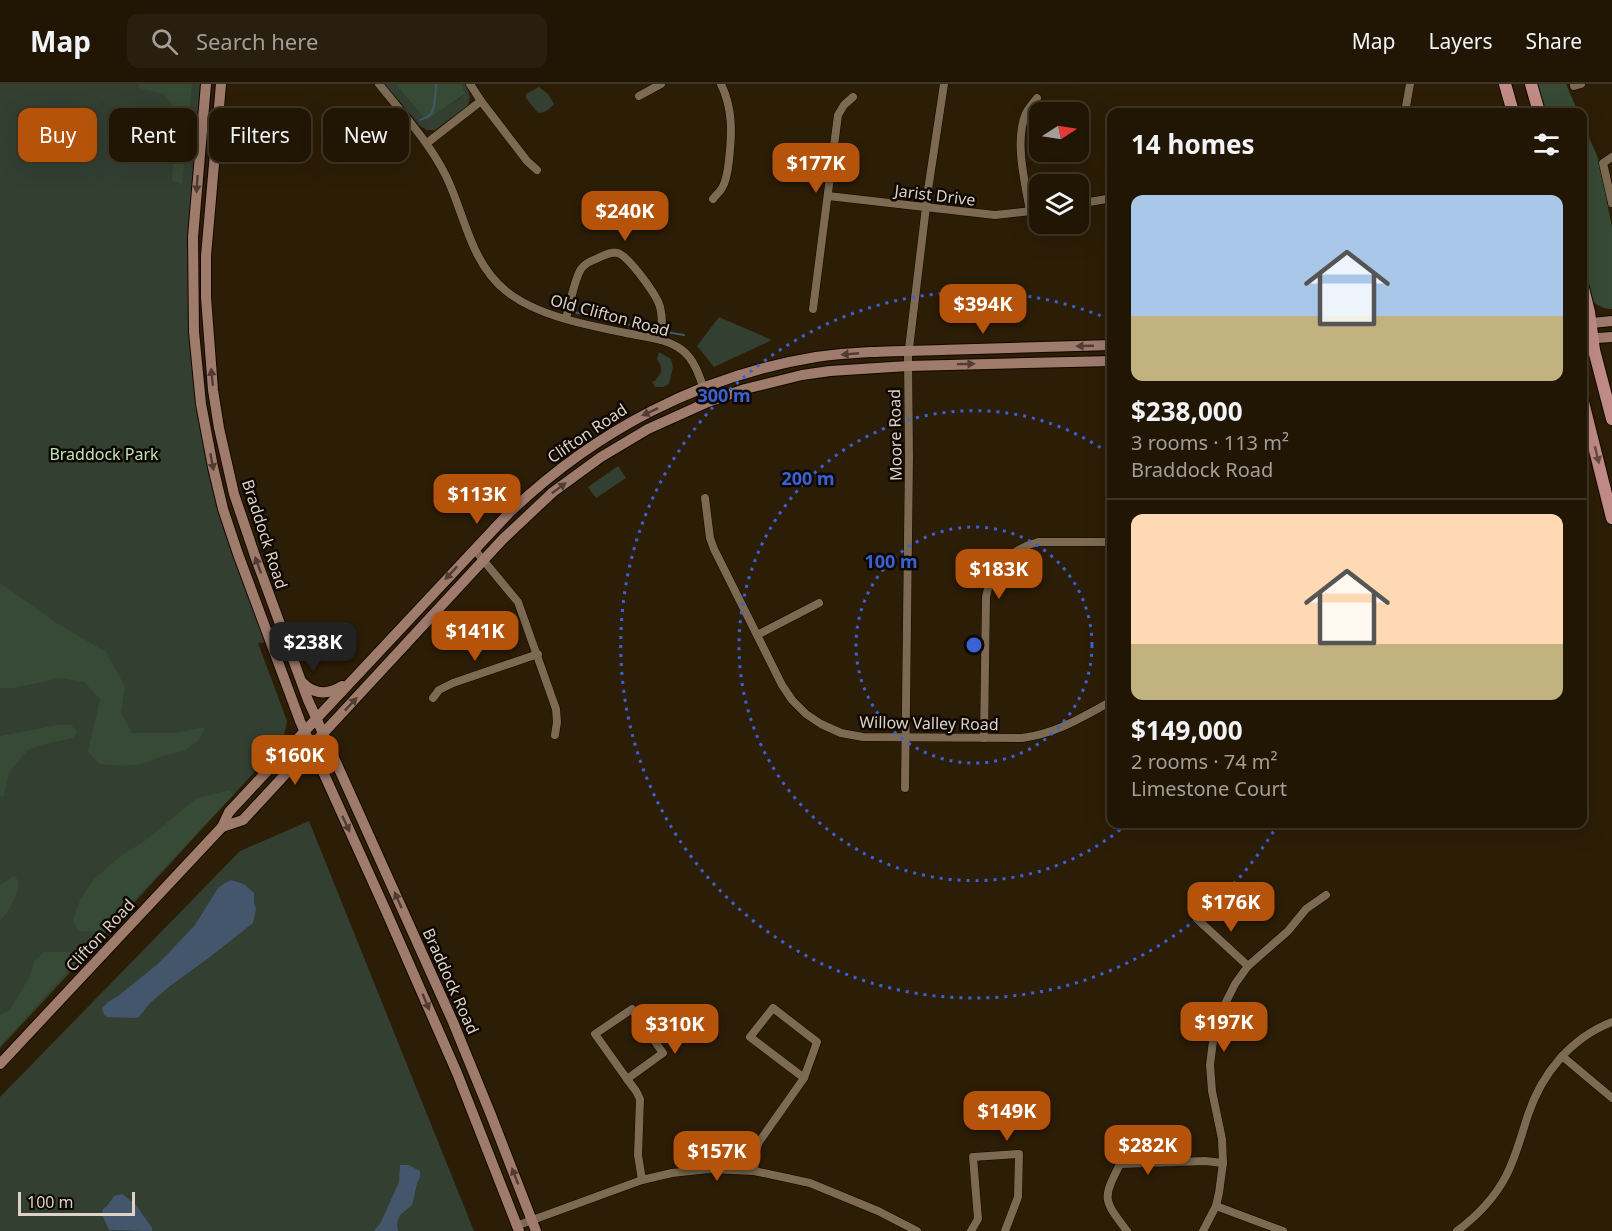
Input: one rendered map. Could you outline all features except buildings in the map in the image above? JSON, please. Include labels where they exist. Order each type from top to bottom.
[{"type":"main road","name":"Braddock Road","points":[[207,84],[193,248],[194,332],[201,404],[223,509],[304,732],[448,1053],[517,1228]]},
{"type":"main road","name":"Braddock Road","points":[[220,84],[206,256],[208,327],[213,390],[234,494],[316,718],[453,1022],[536,1231]]},
{"type":"main road","points":[[1505,84],[1512,108]]},
{"type":"main road","points":[[1531,84],[1538,108]]},
{"type":"main road","points":[[1587,304],[1589,312],[1587,320]]},
{"type":"main road","points":[[1587,324],[1612,321]]},
{"type":"main road","points":[[1612,337],[1587,339],[1594,350],[1612,419]]},
{"type":"main road","name":"Clifton Road","points":[[0,1064],[222,827],[229,812],[474,549],[531,491],[604,437],[640,416],[703,387],[742,374],[817,357],[869,352],[1107,345]]},
{"type":"main road","name":"Clifton Road","points":[[222,827],[243,820],[503,539],[553,492],[602,457],[648,429],[708,402],[745,389],[802,375],[858,368],[1107,361]]},
{"type":"main road","points":[[1587,418],[1612,518]]},
{"type":"main road","points":[[301,680],[309,688],[322,693],[333,691],[355,677]]},
{"type":"street","name":"Old Clifton Road","points":[[379,84],[427,143],[446,177],[468,235],[487,272],[510,294],[550,315],[661,340],[683,350],[695,366],[708,402]]},
{"type":"street","points":[[470,84],[527,161],[537,170]]},
{"type":"street","points":[[639,96],[661,84]]},
{"type":"street","points":[[713,199],[722,188],[726,178],[731,143],[729,106],[721,84]]},
{"type":"street","name":"Moore Road","points":[[905,788],[908,366],[926,208],[944,84]]},
{"type":"street","points":[[1406,108],[1410,84]]},
{"type":"street","points":[[813,309],[838,115],[843,105],[853,97]]},
{"type":"street","points":[[1029,211],[1023,166],[1022,134],[1027,112],[1037,98]]},
{"type":"street","points":[[427,143],[481,101]]},
{"type":"street","points":[[1612,157],[1603,163],[1612,202]]},
{"type":"street","name":"Jarist Drive","points":[[828,196],[995,215],[1029,211]]},
{"type":"street","points":[[1089,202],[1107,199]]},
{"type":"street","points":[[566,318],[581,268],[609,253],[619,254],[626,258],[654,292],[662,318],[661,340]]},
{"type":"street","name":"Willow Valley Road","points":[[705,498],[710,538],[714,549],[786,692],[798,708],[831,729],[850,735],[1022,738],[1047,733],[1068,725],[1107,704]]},
{"type":"street","points":[[984,738],[986,597],[988,585],[999,566],[1015,551],[1038,542],[1107,542]]},
{"type":"street","points":[[474,549],[518,602],[556,709],[555,735]]},
{"type":"street","points":[[757,635],[819,603]]},
{"type":"street","points":[[433,698],[439,690],[453,683],[538,654]]},
{"type":"street","points":[[1203,1231],[1216,1206],[1223,1163],[1222,1138],[1211,1079],[1211,1050],[1224,1004],[1248,966],[1288,931],[1306,909],[1326,896]]},
{"type":"street","points":[[1197,919],[1248,966]]},
{"type":"street","points":[[754,1170],[759,1142],[804,1078],[817,1042],[773,1008],[750,1037],[804,1078]]},
{"type":"street","points":[[627,1078],[663,1053],[632,1009],[595,1034],[640,1099],[638,1155],[642,1179]]},
{"type":"street","points":[[1457,1231],[1489,1202],[1500,1187],[1514,1159],[1536,1093],[1549,1071],[1574,1044],[1591,1032],[1612,1022]]},
{"type":"street","points":[[1562,1056],[1612,1098]]},
{"type":"street","points":[[971,1231],[978,1219],[973,1157],[1019,1154],[1018,1197],[1005,1231]]},
{"type":"street","points":[[1127,1231],[1111,1209],[1107,1194],[1120,1164],[1205,1161],[1223,1163]]},
{"type":"street","points":[[517,1228],[531,1220],[642,1179],[709,1169],[754,1170],[791,1178],[831,1191],[917,1231]]},
{"type":"street","points":[[1216,1206],[1283,1231]]},
{"type":"green space","name":"Braddock Park","points":[[0,84],[206,84],[193,281],[213,467],[271,642],[258,643],[287,721],[284,736],[258,764],[258,768],[0,1048]]},
{"type":"green space","points":[[139,84],[192,84],[190,108],[175,108],[164,94],[139,88]]},
{"type":"green space","points":[[385,84],[395,84],[426,121],[464,95],[462,84],[465,84],[468,90],[467,106],[435,130],[427,130],[420,126],[409,113],[409,108],[405,108]]},
{"type":"green space","points":[[395,84],[462,84],[465,94],[426,121]]},
{"type":"green space","points":[[1527,84],[1566,84],[1576,108],[1534,108]]},
{"type":"green space","points":[[539,87],[548,94],[554,104],[538,113],[526,98],[526,94]]},
{"type":"green space","points":[[1587,133],[1598,158],[1612,227],[1612,309],[1599,306],[1587,294]]},
{"type":"green space","points":[[173,162],[184,162],[182,185],[172,180]]},
{"type":"green space","points":[[719,317],[772,340],[714,367],[697,346]]},
{"type":"green space","points":[[659,352],[671,359],[673,367],[669,384],[655,387],[652,382],[661,372],[657,359]]},
{"type":"green space","points":[[618,466],[626,478],[596,498],[588,487]]},
{"type":"green space","points":[[0,584],[55,622],[106,652],[125,686],[121,713],[132,733],[175,733],[205,727],[199,740],[184,751],[142,764],[121,766],[99,764],[88,752],[100,699],[84,682],[61,678],[14,688],[0,688]]},
{"type":"green space","points":[[57,725],[71,725],[77,731],[73,738],[28,750],[9,772],[4,796],[0,797],[0,736]]},
{"type":"green space","points":[[230,790],[233,795],[104,932],[78,931],[73,920],[80,900],[95,878],[197,798]]},
{"type":"green space","points":[[309,821],[474,1231],[0,1231],[0,1097],[240,851]]},
{"type":"green space","points":[[14,876],[18,880],[16,897],[0,921],[0,885]]},
{"type":"green space","points":[[44,952],[72,952],[80,958],[0,1046],[1,1014],[9,1011],[30,976],[34,961]]},
{"type":"water","points":[[231,880],[244,884],[254,893],[256,909],[253,923],[170,986],[150,1003],[139,1017],[107,1017],[104,1015],[102,1008],[159,963],[195,925],[218,888]]},
{"type":"water","points":[[400,1165],[409,1165],[420,1171],[413,1202],[400,1215],[398,1231],[374,1231],[381,1222],[399,1182]]},
{"type":"water","points":[[122,1194],[136,1205],[152,1231],[109,1230],[102,1214],[103,1209],[114,1196]]},
{"type":"waterway","points":[[420,120],[432,113],[436,84]]},
{"type":"waterway","points":[[574,312],[659,330]]},
{"type":"waterway","points":[[666,332],[684,335]]}]
